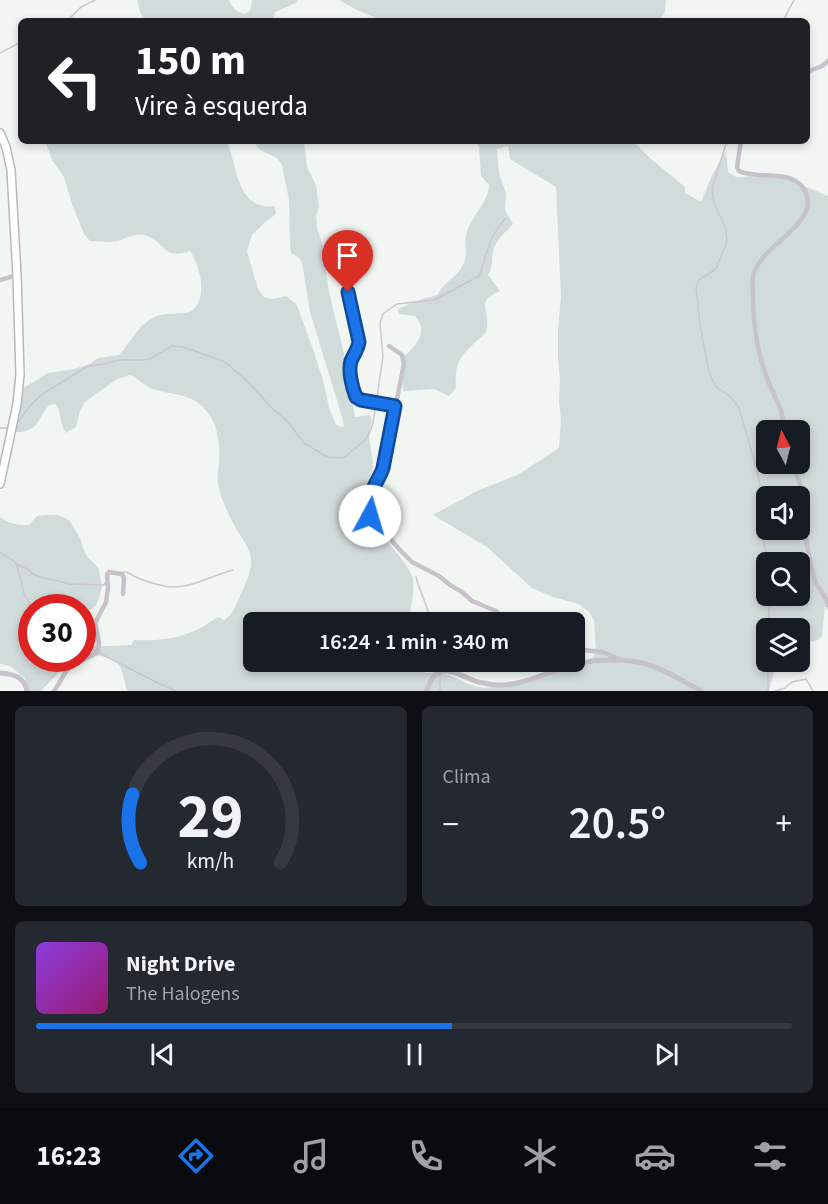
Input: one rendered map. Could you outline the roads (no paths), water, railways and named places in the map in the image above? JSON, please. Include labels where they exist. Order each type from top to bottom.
[{"type":"main road","points":[[0,133],[11,170],[20,355],[19,390],[0,484]]},
{"type":"street","points":[[810,71],[828,61]]},
{"type":"street","points":[[741,144],[737,167],[739,171],[746,174],[792,179],[800,185],[808,197],[808,206],[802,219],[759,261],[753,279],[754,333],[783,420]]},
{"type":"street","points":[[0,280],[17,275]]},
{"type":"street","points":[[348,292],[359,342],[350,366],[356,397],[395,406]]},
{"type":"street","points":[[389,346],[402,355],[404,360],[383,468],[369,497],[368,512],[412,562],[439,576],[472,601],[497,612]]},
{"type":"street","points":[[796,474],[800,484],[803,522],[811,566],[815,581],[828,605]]},
{"type":"street","points":[[54,691],[72,665],[98,651],[95,623],[106,602],[109,572],[122,574],[123,594]]},
{"type":"street","points":[[585,650],[603,652],[623,661]]},
{"type":"street","points":[[426,691],[435,675],[443,671],[454,672],[480,682],[502,685],[517,683],[584,663],[623,661],[656,666],[702,691]]},
{"type":"street","points":[[0,673],[21,678],[27,691]]},
{"type":"waterway","points":[[70,18],[81,7],[95,0]]},
{"type":"waterway","points":[[785,18],[794,0]]},
{"type":"waterway","points":[[0,53],[18,44]]},
{"type":"waterway","points":[[726,144],[712,189],[714,203],[726,229],[727,242],[716,269],[699,280],[696,288],[709,372],[715,386],[731,397],[739,408],[757,470],[766,552]]},
{"type":"waterway","points":[[15,426],[41,395],[88,366],[119,360],[150,359],[172,346],[184,347],[225,362],[287,421],[304,443],[329,457],[346,456],[365,440],[373,423],[383,357],[380,323],[383,314],[397,304],[434,300],[479,276],[491,240],[506,218]]},
{"type":"waterway","points":[[0,428],[8,428]]},
{"type":"waterway","points":[[0,552],[15,562],[24,594]]},
{"type":"waterway","points":[[16,564],[40,577],[70,584],[104,585],[105,583]]},
{"type":"waterway","points":[[124,572],[150,582],[173,587],[190,585],[233,570]]},
{"type":"waterway","points":[[416,577],[428,612]]},
{"type":"waterway","points":[[769,606],[769,618]]},
{"type":"waterway","points":[[99,653],[176,691]]},
{"type":"waterway","points":[[768,672],[768,691]]},
{"type":"waterway","points":[[440,674],[440,691]]},
{"type":"waterway","points":[[775,691],[785,688],[792,682],[806,679],[813,691]]}]
